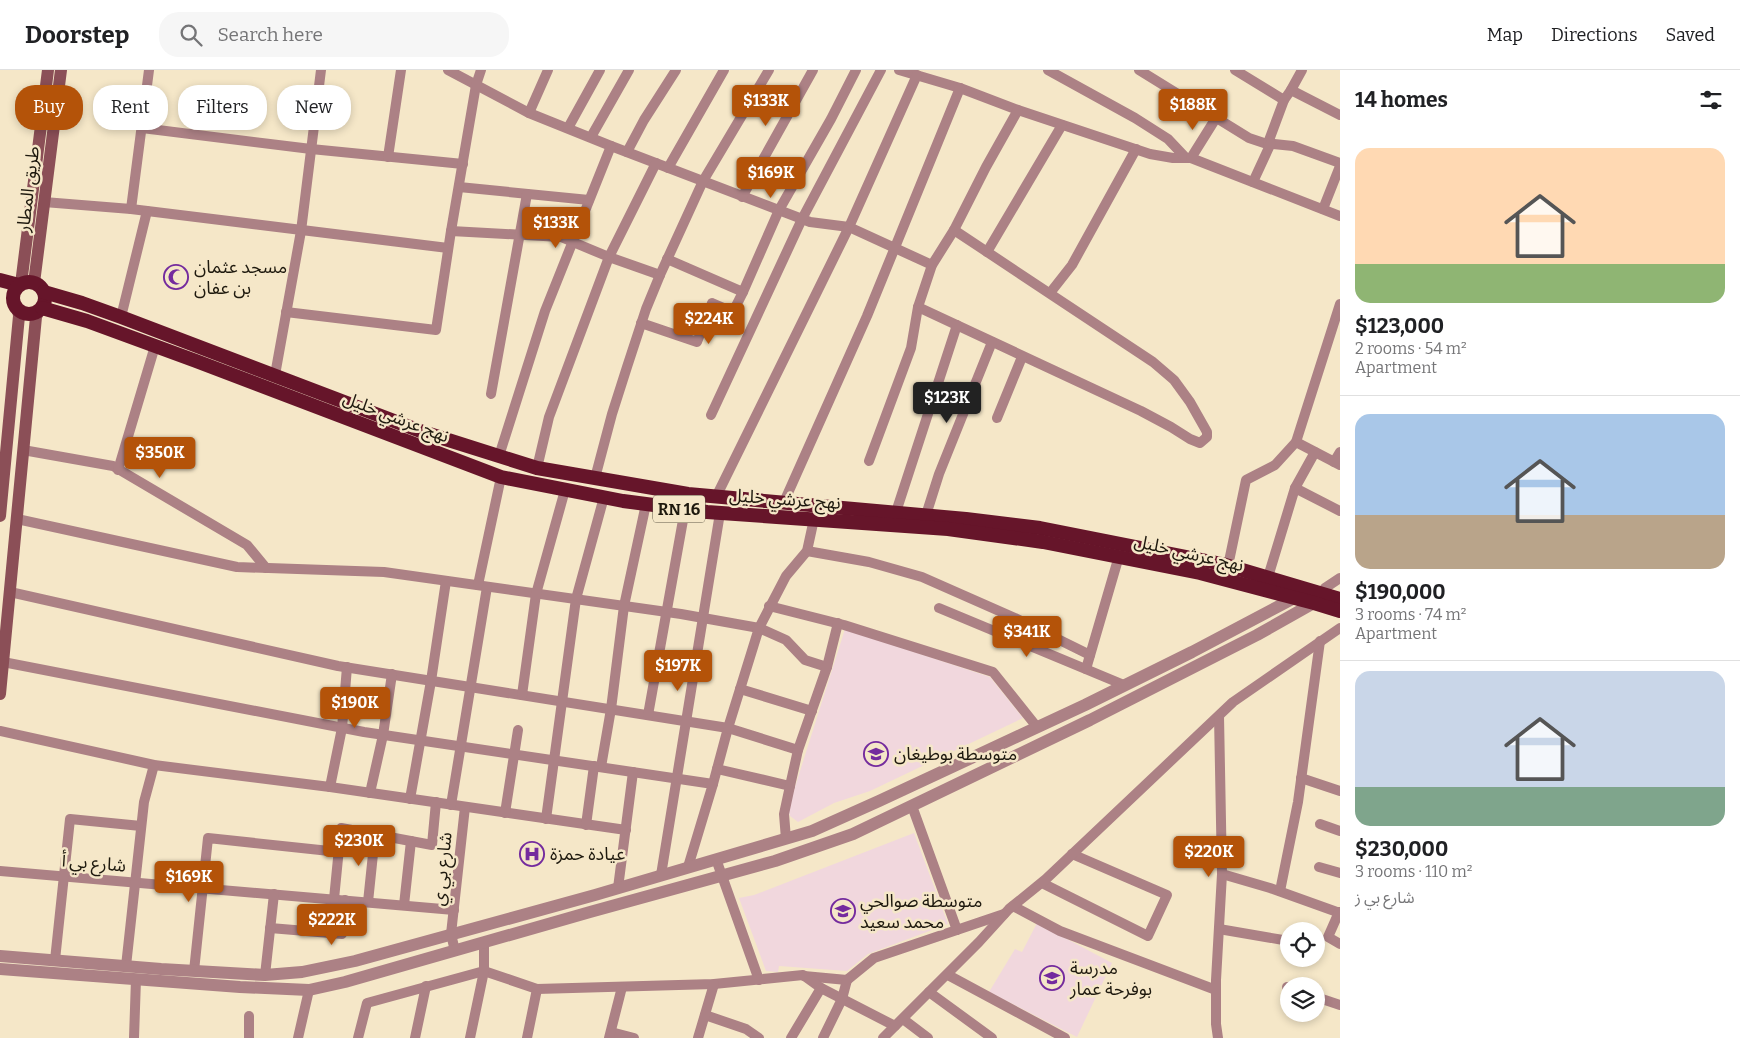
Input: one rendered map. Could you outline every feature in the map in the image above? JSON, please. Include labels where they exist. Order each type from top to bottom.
[{"type":"highway","name":"نهج عرشي خليل","points":[[0,280],[30,286],[82,303],[423,432],[537,468],[688,494],[966,518],[1040,528],[1228,566],[1268,577],[1312,596],[1340,611]]},
{"type":"highway","points":[[0,300],[16,306],[27,313],[33,313],[40,309],[45,300],[30,286],[14,294],[16,306]]},
{"type":"highway","name":"نهج عرشي خليل","points":[[40,309],[87,321],[501,477],[604,497],[685,509],[948,530],[1043,542],[1200,573],[1294,599],[1326,591],[1340,599]]},
{"type":"main road","name":"طريق المطار","points":[[30,286],[48,70]]},
{"type":"main road","name":"طريق المطار","points":[[37,201],[61,70]]},
{"type":"main road","points":[[0,516],[5,415],[19,316],[16,306]]},
{"type":"main road","points":[[0,694],[36,317],[40,309]]},
{"type":"street","points":[[147,85],[149,70]]},
{"type":"street","points":[[275,375],[301,231],[321,70]]},
{"type":"street","points":[[388,157],[401,70]]},
{"type":"street","points":[[448,70],[529,113],[802,219],[831,226],[849,227],[932,265]]},
{"type":"street","points":[[286,312],[436,330],[476,85],[481,70]]},
{"type":"street","points":[[529,113],[548,70]]},
{"type":"street","points":[[568,128],[600,70]]},
{"type":"street","points":[[591,137],[629,70]]},
{"type":"street","points":[[627,152],[644,120],[676,70]]},
{"type":"street","points":[[668,168],[724,70]]},
{"type":"street","points":[[595,478],[612,414],[641,322],[660,275],[703,181],[769,70]]},
{"type":"street","points":[[742,197],[813,70]]},
{"type":"street","points":[[641,322],[697,342],[712,303],[733,312],[778,210],[831,119],[856,70]]},
{"type":"street","points":[[711,415],[802,219],[881,70]]},
{"type":"street","points":[[899,70],[925,74],[1018,110],[1136,149],[1173,158],[1188,157]]},
{"type":"street","points":[[1048,70],[1135,118],[1168,139],[1188,157],[1340,216]]},
{"type":"street","points":[[1139,70],[1249,138],[1308,150],[1340,164],[1323,209]]},
{"type":"street","points":[[1235,70],[1284,100]]},
{"type":"street","points":[[1253,182],[1284,100],[1302,70]]},
{"type":"street","points":[[717,495],[925,74]]},
{"type":"street","points":[[784,502],[830,402],[960,88]]},
{"type":"street","points":[[1291,90],[1340,116]]},
{"type":"street","points":[[869,462],[911,348],[918,307],[932,265],[954,230],[1018,110]]},
{"type":"street","points":[[1188,157],[1216,118]]},
{"type":"street","points":[[988,252],[1062,125]]},
{"type":"street","points":[[130,209],[142,130]]},
{"type":"street","points":[[158,130],[311,149],[463,164]]},
{"type":"street","points":[[499,456],[546,311],[611,146]]},
{"type":"street","points":[[1050,293],[1077,257],[1136,149]]},
{"type":"street","points":[[537,468],[549,417],[610,257],[656,163]]},
{"type":"street","points":[[459,187],[589,200]]},
{"type":"street","points":[[491,394],[527,194]]},
{"type":"street","points":[[37,201],[130,209],[448,248]]},
{"type":"street","points":[[121,317],[147,211]]},
{"type":"street","points":[[918,307],[1148,414],[1190,439],[1200,442],[1207,438],[1207,432],[1195,410],[1174,380],[1153,362],[954,230]]},
{"type":"street","points":[[451,232],[561,237],[660,275]]},
{"type":"street","points":[[667,259],[743,292]]},
{"type":"street","points":[[1228,566],[1246,480],[1275,464],[1296,442],[1340,304]]},
{"type":"street","points":[[896,512],[957,325]]},
{"type":"street","points":[[926,515],[939,474],[992,342]]},
{"type":"street","points":[[118,470],[154,346]]},
{"type":"street","points":[[997,418],[1022,357]]},
{"type":"street","points":[[1296,442],[1337,464],[1340,452]]},
{"type":"street","points":[[23,450],[112,466],[247,545],[266,568]]},
{"type":"street","points":[[1268,577],[1295,488],[1315,452]]},
{"type":"street","points":[[451,805],[471,687],[482,586],[501,477]]},
{"type":"street","points":[[1295,488],[1340,511]]},
{"type":"street","points":[[522,695],[536,594],[565,490]]},
{"type":"street","points":[[546,819],[576,599],[604,497]]},
{"type":"street","points":[[586,825],[611,709],[624,606],[646,504]]},
{"type":"street","points":[[648,715],[685,509]]},
{"type":"street","points":[[661,875],[720,513]]},
{"type":"street","points":[[17,519],[237,566],[384,572],[666,612],[759,628],[786,640],[806,660],[827,667]]},
{"type":"street","points":[[688,867],[759,628],[786,576],[807,551],[814,519]]},
{"type":"street","points":[[807,551],[869,562],[922,577],[1015,618],[1090,655]]},
{"type":"street","points":[[1086,669],[1119,556]]},
{"type":"street","points":[[1326,591],[1340,578]]},
{"type":"street","points":[[410,799],[446,581]]},
{"type":"street","points":[[10,592],[347,667],[728,728],[798,750]]},
{"type":"street","points":[[0,969],[136,980],[309,990],[345,982],[721,877],[819,847],[853,834],[912,806],[1090,720],[1257,635],[1312,596]]},
{"type":"street","points":[[0,956],[265,975],[302,972],[336,966],[618,888],[812,831],[1124,686],[1294,599]]},
{"type":"street","points":[[769,606],[838,623],[993,672],[1037,727]]},
{"type":"street","points":[[939,608],[1124,686]]},
{"type":"street","points":[[786,839],[784,814],[798,750],[827,667],[838,623]]},
{"type":"street","points":[[883,1038],[948,975],[1010,909],[1042,883],[1233,702],[1340,628]]},
{"type":"street","points":[[1280,891],[1301,778],[1320,641]]},
{"type":"street","points":[[3,662],[382,735],[713,784]]},
{"type":"street","points":[[330,787],[342,728],[347,667]]},
{"type":"street","points":[[370,793],[392,674]]},
{"type":"street","points":[[740,689],[812,712]]},
{"type":"street","points":[[1218,1038],[1216,990],[1222,874],[1219,716]]},
{"type":"street","points":[[0,730],[154,764],[330,787],[626,830]]},
{"type":"street","points":[[505,813],[518,730]]},
{"type":"street","points":[[126,966],[144,802],[154,764]]},
{"type":"street","points":[[717,769],[790,786]]},
{"type":"street","points":[[618,888],[633,772]]},
{"type":"street","points":[[1301,778],[1340,791]]},
{"type":"street","points":[[334,899],[341,828],[432,845],[436,802]]},
{"type":"street","points":[[912,806],[957,930]]},
{"type":"street","name":"شارع بي ي","points":[[451,934],[465,807]]},
{"type":"street","points":[[55,960],[70,819],[141,826]]},
{"type":"street","points":[[1320,824],[1340,831]]},
{"type":"street","points":[[368,902],[375,835]]},
{"type":"street","points":[[194,971],[208,838],[339,852]]},
{"type":"street","points":[[404,905],[411,841]]},
{"type":"street","points":[[1042,883],[1148,936],[1167,895],[1072,854]]},
{"type":"street","points":[[716,860],[759,980]]},
{"type":"street","points":[[1319,867],[1340,873]]},
{"type":"street","name":"شارع بي أ","points":[[0,871],[454,910]]},
{"type":"street","points":[[1222,874],[1280,891],[1339,913],[1328,937],[1340,944]]},
{"type":"street","points":[[265,975],[274,894]]},
{"type":"street","points":[[270,928],[342,934],[345,900]]},
{"type":"street","points":[[824,1038],[842,999],[847,980],[874,958],[957,930],[1010,909],[1060,932],[1216,990]]},
{"type":"street","points":[[1219,929],[1280,939]]},
{"type":"street","points":[[451,934],[455,951]]},
{"type":"street","points":[[470,1038],[484,971],[484,942]]},
{"type":"street","points":[[358,1038],[367,1003],[484,971],[537,989],[714,984],[803,975],[847,980]]},
{"type":"street","points":[[803,975],[821,988],[842,999],[899,1022],[928,1038]]},
{"type":"street","points":[[948,975],[1065,1038]]},
{"type":"street","points":[[134,1038],[136,980]]},
{"type":"street","points":[[698,1038],[714,984]]},
{"type":"street","points":[[415,1038],[426,986]]},
{"type":"street","points":[[622,987],[610,1035],[634,1038]]},
{"type":"street","points":[[791,1038],[821,988]]},
{"type":"street","points":[[527,1038],[537,989]]},
{"type":"street","points":[[298,1038],[309,990]]},
{"type":"street","points":[[929,992],[992,1038]]},
{"type":"street","points":[[1325,1000],[1340,1005]]},
{"type":"street","points":[[705,1015],[746,1029],[759,1038]]},
{"type":"street","points":[[249,1016],[249,1038]]},
{"type":"shaded area","name":"متوسطة بوطيغان","points":[[845,629],[990,677],[1023,718],[870,791],[834,803],[798,822],[790,816],[788,809]]},
{"type":"shaded area","name":"متوسطة صوالحي محمد سعيد","points":[[914,833],[948,924],[868,954],[847,971],[779,966],[778,972],[766,971],[739,898],[754,895]]},
{"type":"shaded area","name":"مدرسة بوفرحة عمار","points":[[1037,923],[1112,963],[1077,1037],[989,992],[1015,949],[1022,952]]},
{"type":"place","name":"مسجد عثمان بن عفان","points":[[176,277]]},
{"type":"place","name":"متوسطة بوطيغان","points":[[876,754]]},
{"type":"place","name":"عيادة حمزة","points":[[532,854]]},
{"type":"place","name":"متوسطة صوالحي محمد سعيد","points":[[843,911]]},
{"type":"place","name":"مدرسة بوفرحة عمار","points":[[1052,978]]}]
